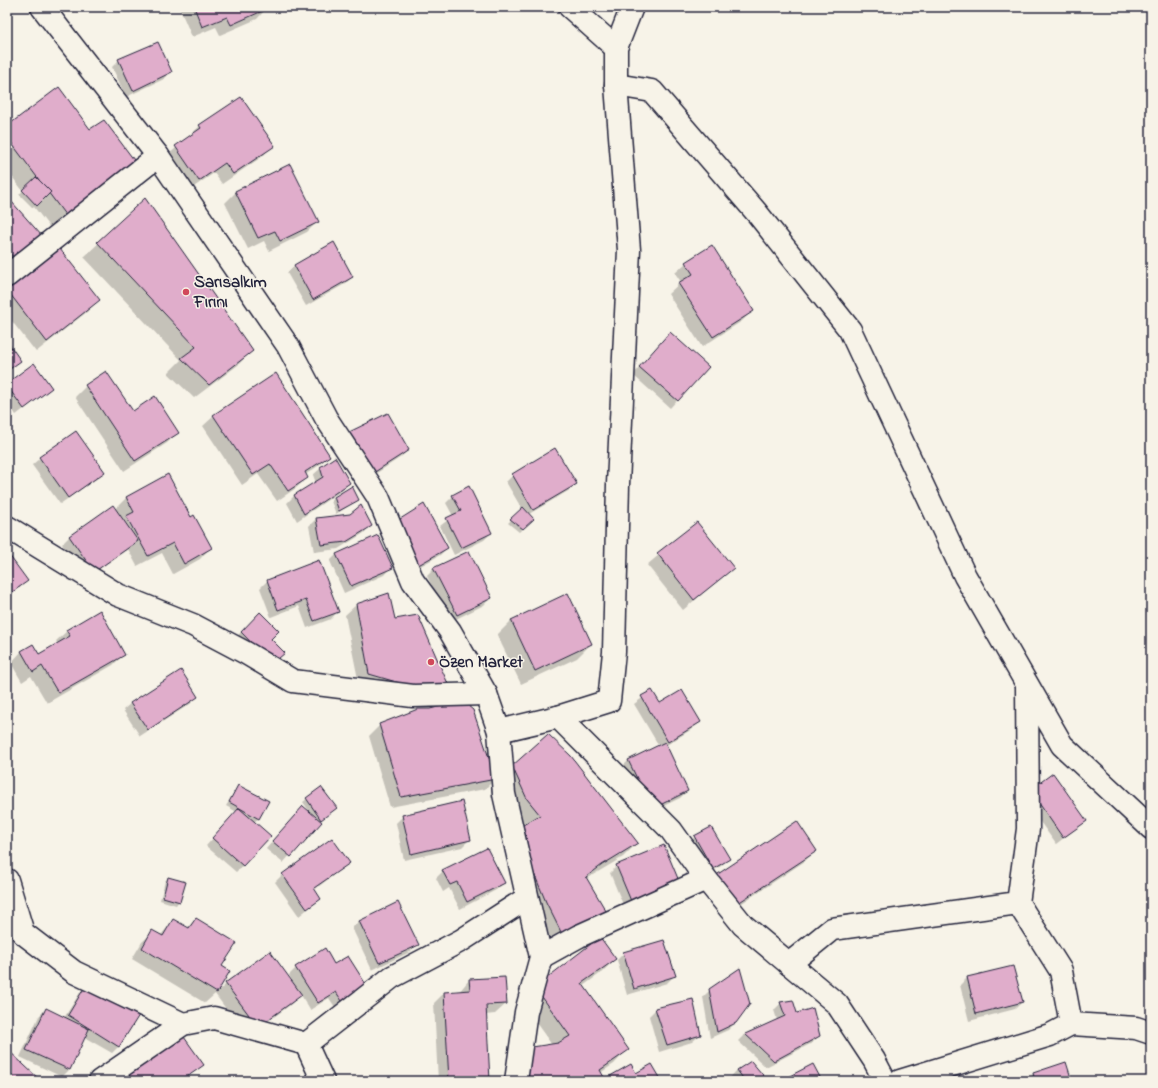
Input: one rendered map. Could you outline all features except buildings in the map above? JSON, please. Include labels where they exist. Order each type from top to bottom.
[{"type":"street","points":[[42,7],[158,156],[288,346],[326,418],[378,497],[413,581],[450,631],[486,694],[499,731],[504,794],[541,957],[526,1012],[516,1081]]},
{"type":"street","points":[[570,7],[616,48]]},
{"type":"street","points":[[499,731],[558,717],[609,701],[614,652],[618,484],[628,250],[616,85],[616,48],[632,7]]},
{"type":"street","points":[[616,85],[652,90],[757,213],[850,330],[965,576],[1062,745],[1151,828]]},
{"type":"street","points":[[7,276],[158,156]]},
{"type":"street","points":[[7,527],[118,595],[193,625],[293,680],[413,696],[486,694]]},
{"type":"street","points":[[1027,683],[1028,829],[1018,903],[1061,971],[1071,1024]]},
{"type":"street","points":[[558,717],[671,830],[706,879],[743,925],[837,1004],[874,1060],[885,1081]]},
{"type":"street","points":[[541,957],[578,936],[706,879]]},
{"type":"street","points":[[7,880],[23,933],[74,972],[183,1024]]},
{"type":"street","points":[[306,1044],[392,978],[462,940],[527,898]]},
{"type":"street","points":[[789,964],[832,929],[1018,903]]},
{"type":"street","points":[[100,1081],[183,1024],[214,1018],[306,1044],[323,1081]]},
{"type":"street","points":[[900,1081],[1050,1036],[1071,1024],[1136,1028],[1151,1033]]},
{"type":"place","name":"Sarısalkım Fırını","points":[[186,292]]},
{"type":"place","name":"Özen Market","points":[[431,662]]}]
